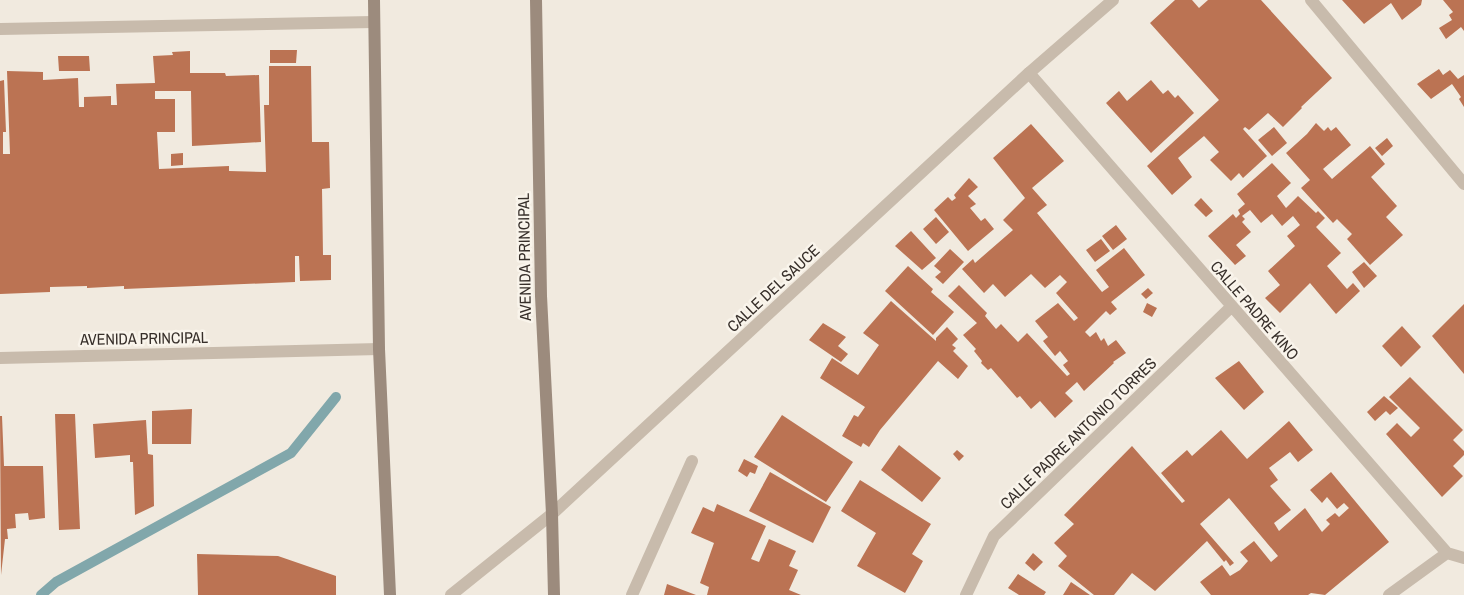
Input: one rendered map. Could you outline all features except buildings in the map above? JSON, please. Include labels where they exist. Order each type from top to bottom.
[{"type":"main road","points":[[374,0],[378,349],[390,595]]},
{"type":"main road","name":"AVENIDA PRINCIPAL","points":[[536,0],[541,296],[552,514],[554,595]]},
{"type":"street","name":"CALLE DEL SAUCE","points":[[451,595],[552,514],[1029,74],[1113,0]]},
{"type":"street","points":[[1311,0],[1464,184]]},
{"type":"street","points":[[0,30],[373,22]]},
{"type":"street","name":"CALLE PADRE KINO","points":[[1029,74],[1447,553]]},
{"type":"street","name":"CALLE PADRE ANTONIO TORRES","points":[[966,595],[994,536],[1231,307]]},
{"type":"street","name":"AVENIDA PRINCIPAL","points":[[0,358],[378,349]]},
{"type":"street","points":[[632,595],[692,461]]},
{"type":"street","points":[[1390,595],[1447,553],[1464,558]]},
{"type":"waterway","points":[[41,595],[56,582],[291,453],[336,397]]}]
